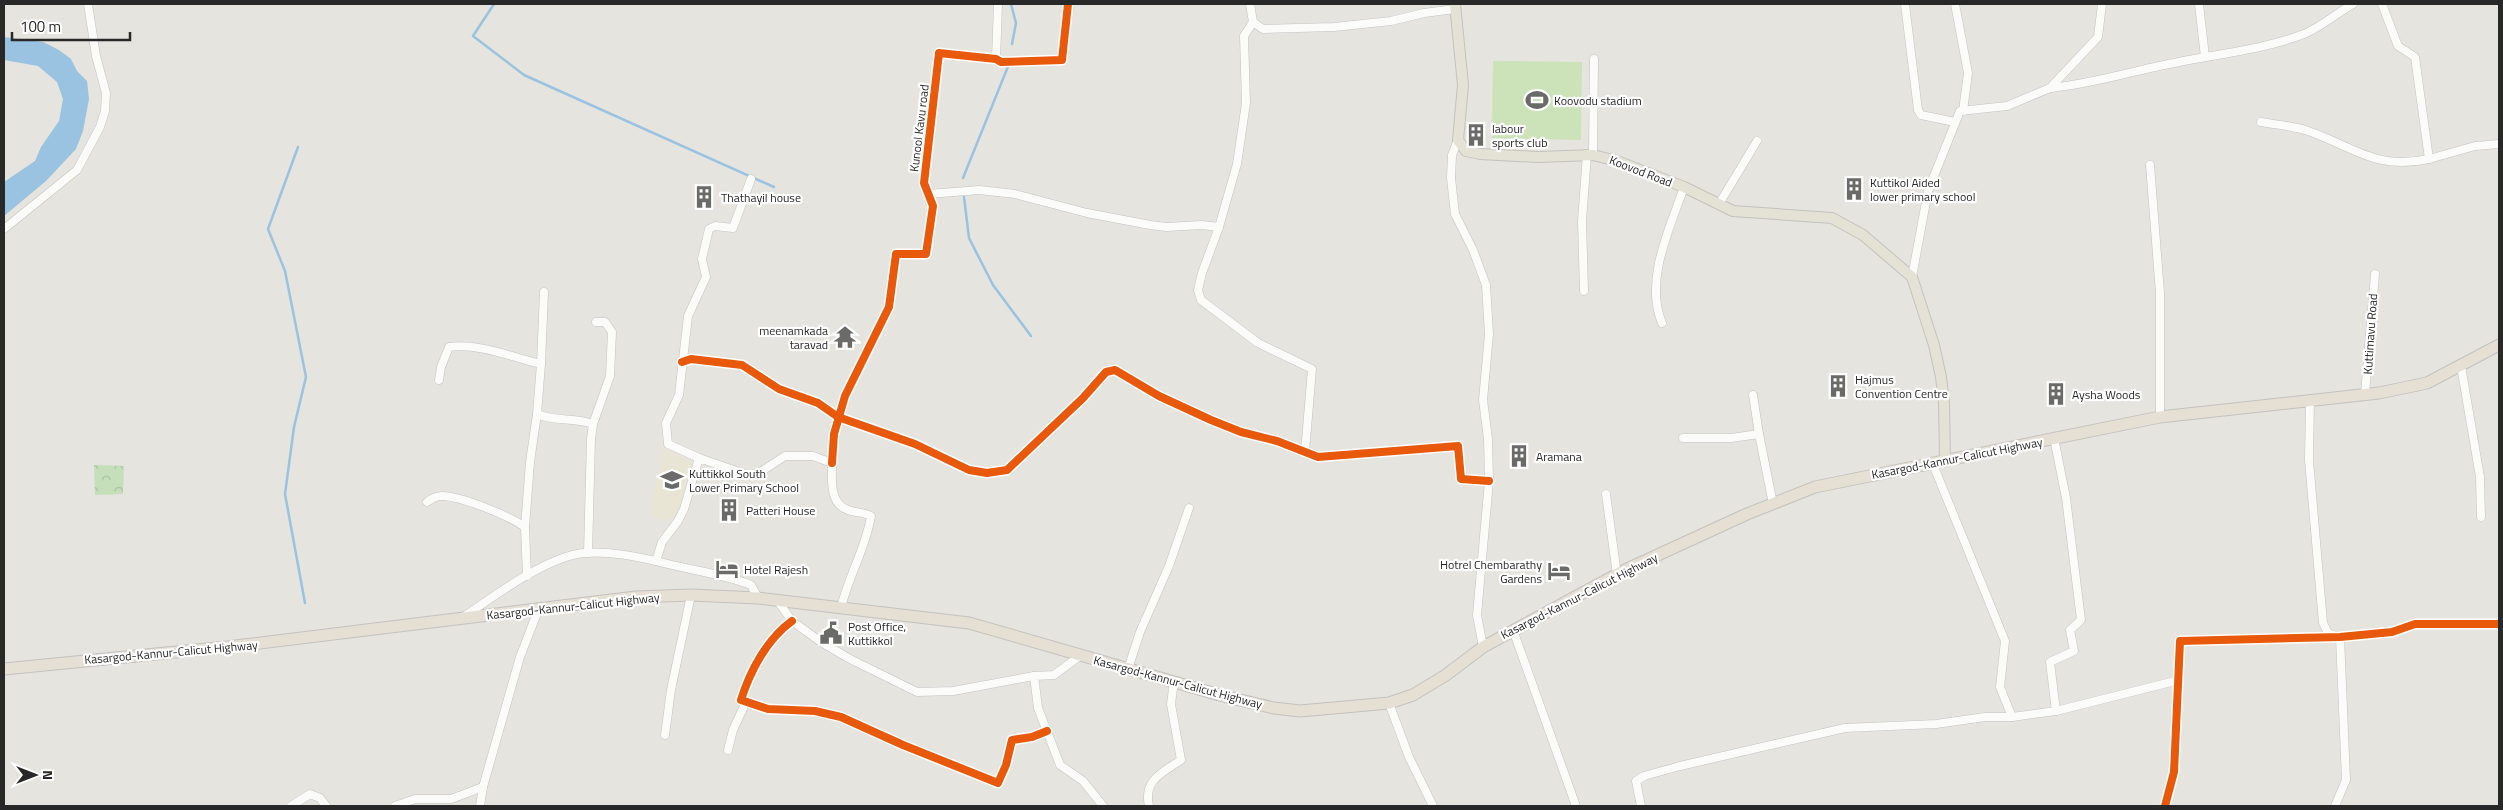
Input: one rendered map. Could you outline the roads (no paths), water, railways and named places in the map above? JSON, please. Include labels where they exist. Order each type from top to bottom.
[{"type":"highway","name":"Kasargod-Kannur-Calicut Highway","points":[[4,669],[227,647],[636,597],[691,595],[758,598],[969,623],[1249,703],[1300,711],[1389,703],[1413,695],[1446,675],[1482,647],[1617,575],[1773,504],[1815,487],[2160,417],[2366,394],[2427,383],[2499,345]]},
{"type":"main road","points":[[1455,7],[1464,85],[1458,140]]},
{"type":"main road","name":"Koovod Road","points":[[1458,140],[1466,151],[1480,154],[1538,157],[1590,155],[1617,161],[1684,187],[1734,212],[1832,218],[1863,235],[1912,277]]},
{"type":"main road","points":[[1912,277],[1934,344],[1941,377],[1944,403],[1945,460]]},
{"type":"street","points":[[4,228],[77,170],[100,127],[105,112],[106,93],[96,56],[88,4]]},
{"type":"street","points":[[996,59],[998,4]]},
{"type":"street","name":"Kunool Kavu road","points":[[841,608],[846,586],[868,532],[871,516],[862,511],[848,510],[839,506],[835,500],[832,483],[832,463],[838,417],[845,396],[889,307],[896,254],[926,254],[933,206],[924,184],[939,53],[996,59],[1001,62],[1062,60],[1068,4]]},
{"type":"street","points":[[1250,4],[1253,22],[1244,36],[1246,103],[1237,164],[1219,227],[1202,272],[1198,290],[1201,300],[1258,344],[1312,370],[1306,452]]},
{"type":"street","points":[[1905,4],[1918,110],[1921,115],[1955,122]]},
{"type":"street","points":[[1954,4],[1968,73],[1963,111]]},
{"type":"street","points":[[2050,88],[2098,37],[2102,4]]},
{"type":"street","points":[[2200,4],[2205,57]]},
{"type":"street","points":[[1912,277],[1928,191],[1960,111],[2008,106],[2050,88],[2078,85],[2205,57],[2224,56],[2305,34],[2353,4]]},
{"type":"street","points":[[2382,4],[2398,46],[2415,57],[2429,159]]},
{"type":"street","points":[[1253,22],[1263,29],[1326,28],[1391,21],[1455,7]]},
{"type":"street","points":[[1584,291],[1582,221],[1590,155],[1594,59]]},
{"type":"street","points":[[2261,122],[2310,131],[2379,161],[2400,163],[2429,159],[2475,146],[2499,144]]},
{"type":"street","points":[[1458,140],[1452,155],[1451,178],[1455,214],[1473,250],[1486,285],[1490,334],[1483,400],[1488,438],[1489,481],[1477,615],[1482,647]]},
{"type":"street","points":[[1719,204],[1757,141]]},
{"type":"street","points":[[2150,165],[2160,293],[2160,417]]},
{"type":"street","points":[[751,179],[734,228],[715,226],[709,228],[702,259],[706,277],[688,316],[679,395],[666,423],[665,434],[668,444],[699,458],[748,475],[760,472],[786,456],[813,456],[832,463]]},
{"type":"street","points":[[1662,323],[1656,308],[1659,260],[1684,187]]},
{"type":"street","points":[[929,194],[979,190],[1014,194],[1087,212],[1106,214],[1166,227],[1202,225],[1219,227]]},
{"type":"street","name":"Kuttimavu Road","points":[[2366,394],[2375,274]]},
{"type":"street","points":[[527,576],[526,527],[530,462],[537,414],[544,292]]},
{"type":"street","points":[[588,553],[588,481],[593,424],[610,376],[612,332],[606,322],[596,322]]},
{"type":"street","points":[[440,380],[441,367],[449,347],[474,348],[540,364]]},
{"type":"street","points":[[682,362],[691,359],[742,365],[779,389],[818,403],[838,417],[915,444],[969,470],[987,473],[1007,470],[1083,398],[1106,372],[1115,370],[1159,396],[1211,420],[1241,432],[1277,441],[1318,457],[1410,448],[1458,446],[1461,479],[1489,481]]},
{"type":"street","points":[[2461,366],[2480,477],[2481,516]]},
{"type":"street","points":[[1753,395],[1773,504]]},
{"type":"street","points":[[2310,400],[2310,460],[2323,623],[2328,633],[2340,637]]},
{"type":"street","points":[[537,414],[544,417],[581,419],[593,424]]},
{"type":"street","points":[[1683,438],[1731,438],[1760,434]]},
{"type":"street","points":[[2054,438],[2066,498],[2081,620],[2070,630],[2074,651],[2050,662],[2056,711]]},
{"type":"street","points":[[656,561],[662,542],[678,521],[684,509],[699,458]]},
{"type":"street","points":[[1932,462],[2005,641],[2000,687],[2012,717]]},
{"type":"street","points":[[1606,494],[1617,575]]},
{"type":"street","points":[[427,502],[435,497],[454,498],[512,519],[526,527]]},
{"type":"street","points":[[1128,669],[1140,632],[1169,566],[1189,508]]},
{"type":"street","points":[[464,618],[527,576],[552,563],[588,553],[626,555],[688,570],[729,576],[751,585],[758,598]]},
{"type":"street","points":[[665,735],[671,690],[691,595]]},
{"type":"street","points":[[777,600],[792,621],[850,659],[916,692],[953,691],[1034,676],[1054,675],[1082,655]]},
{"type":"street","points":[[480,806],[483,787],[520,657],[539,608]]},
{"type":"street","points":[[792,621],[772,638],[741,700],[768,708],[816,711],[841,717],[903,745],[998,783],[1006,765],[1012,740],[1032,737],[1047,731]]},
{"type":"street","points":[[2165,806],[2174,772],[2180,641],[2340,637],[2392,632],[2415,624],[2499,624]]},
{"type":"street","points":[[1513,630],[1576,806]]},
{"type":"street","points":[[2335,806],[2346,780],[2340,637]]},
{"type":"street","points":[[1034,676],[1038,708],[1060,765],[1083,781],[1104,806]]},
{"type":"street","points":[[1641,806],[1636,780],[1680,766],[1845,728],[1936,724],[1985,717],[2012,717],[2056,711],[2179,680]]},
{"type":"street","points":[[1150,806],[1148,800],[1150,785],[1155,776],[1181,760],[1171,704],[1174,681]]},
{"type":"street","points":[[728,750],[733,730],[746,702]]},
{"type":"street","points":[[1389,703],[1409,757],[1433,806]]},
{"type":"street","points":[[395,806],[415,800],[451,800],[483,787]]},
{"type":"street","points":[[291,806],[310,794],[320,798],[326,806]]},
{"type":"water","points":[[4,37],[43,42],[59,50],[71,59],[77,71],[87,81],[89,99],[83,131],[76,149],[46,181],[4,216],[4,182],[35,161],[41,147],[59,121],[63,99],[57,82],[38,66],[4,60]]},
{"type":"waterway","points":[[494,4],[473,36],[524,75],[774,187]]},
{"type":"waterway","points":[[1011,4],[1016,23],[1012,44]]},
{"type":"waterway","points":[[963,178],[1009,64]]},
{"type":"waterway","points":[[298,147],[268,229],[285,271],[306,377],[294,427],[285,494],[305,603]]},
{"type":"waterway","points":[[964,197],[969,238],[993,285],[1031,336]]},
{"type":"place","name":"Koovodu stadium","points":[[1537,100]]},
{"type":"place","name":"labour sports club","points":[[1476,135]]},
{"type":"place","name":"Kuttikol Aided lower primary school","points":[[1854,189]]},
{"type":"place","name":"Thathayil house","points":[[704,197]]},
{"type":"place","name":"meenamkada taravad","points":[[845,337]]},
{"type":"place","name":"Hajmus Convention Centre","points":[[1838,386]]},
{"type":"place","name":"Aysha Woods","points":[[2056,394]]},
{"type":"place","name":"Aramana","points":[[1519,456]]},
{"type":"place","name":"Kuttikkol South Lower Primary School","points":[[672,480]]},
{"type":"place","name":"Patteri House","points":[[729,510]]},
{"type":"place","name":"Hotel Rajesh","points":[[727,569]]},
{"type":"place","name":"Hotrel Chembarathy Gardens","points":[[1559,571]]},
{"type":"place","name":"Post Office, Kuttikkol","points":[[831,633]]}]
